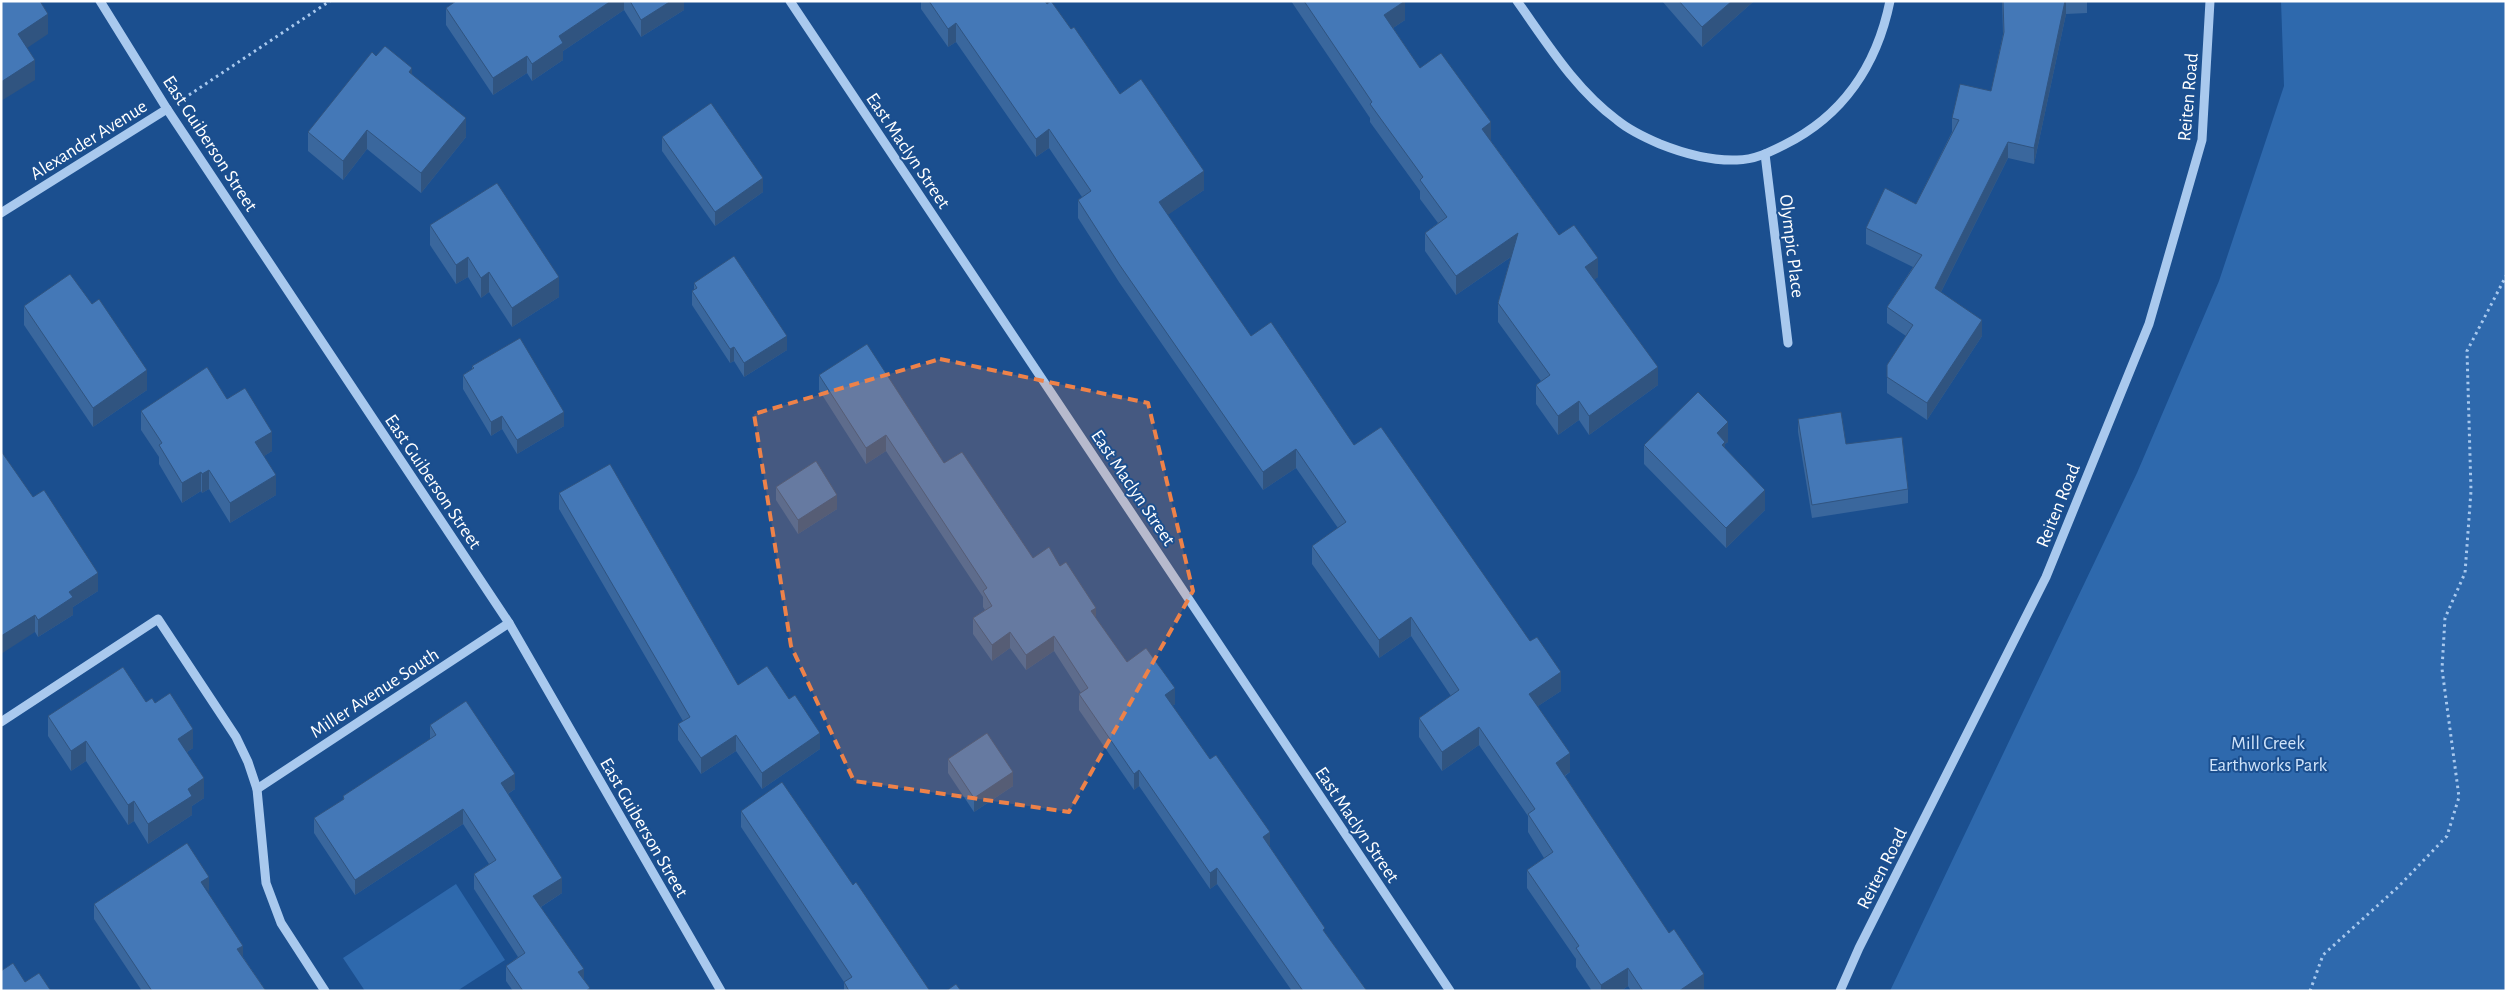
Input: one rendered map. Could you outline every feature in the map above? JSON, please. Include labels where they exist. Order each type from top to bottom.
[{"type":"street","name":"East Guiberson Street","points":[[100,1],[168,109],[509,623],[721,991]]},
{"type":"street","name":"East Maclyn Street","points":[[790,1],[1450,991]]},
{"type":"street","points":[[1517,1],[1585,91],[1617,121],[1649,139],[1683,153],[1706,158],[1739,160],[1765,154],[1812,128],[1829,115],[1855,88],[1875,52],[1885,28],[1890,1]]},
{"type":"street","name":"Reiten Road","points":[[1840,991],[1859,948],[2046,577],[2149,324],[2202,140],[2210,1]]},
{"type":"street","name":"Alexander Avenue","points":[[1,213],[168,109]]},
{"type":"street","name":"Olympic Place","points":[[1765,154],[1788,343]]},
{"type":"street","points":[[1,722],[158,619],[236,737],[257,789],[266,883],[282,923],[326,991]]},
{"type":"street","name":"Miller Avenue South","points":[[257,789],[509,623]]},
{"type":"path","points":[[168,109],[330,1]]},
{"type":"path","points":[[2310,991],[2323,955],[2398,887],[2447,836],[2459,797],[2442,669],[2445,618],[2465,573],[2471,491],[2467,351],[2506,276]]},
{"type":"highlighted area","points":[[940,359],[1148,403],[1193,591],[1069,812],[854,781],[791,646],[754,414]]},
{"type":"green space","name":"Mill Creek Earthworks Park","points":[[2281,1],[2506,1],[2506,991],[1890,991],[2137,473],[2219,281],[2284,86]]},
{"type":"green space","points":[[456,884],[505,960],[457,991],[365,991],[343,958]]},
{"type":"building","points":[[1,1],[40,1],[48,14],[18,34],[35,60],[1,82]]},
{"type":"building","points":[[456,1],[611,1],[559,36],[563,43],[532,64],[527,56],[493,78],[446,8]]},
{"type":"building","points":[[630,1],[671,1],[641,20]]},
{"type":"building","points":[[929,1],[1045,1],[1047,4],[1051,1],[1071,29],[1074,27],[1120,94],[1141,79],[1204,171],[1159,202],[1251,336],[1271,322],[1354,445],[1381,427],[1530,641],[1537,637],[1561,672],[1529,694],[1570,753],[1556,763],[1669,933],[1674,929],[1704,974],[1679,991],[1643,991],[1628,968],[1601,985],[1576,948],[1579,946],[1527,870],[1553,852],[1528,814],[1535,809],[1479,727],[1442,752],[1419,718],[1459,690],[1411,617],[1379,640],[1312,546],[1346,522],[1296,449],[1263,472],[1119,264],[1078,200],[1091,191],[1049,129],[1036,139],[956,23],[948,29]]},
{"type":"building","points":[[1304,1],[1405,1],[1384,15],[1420,68],[1441,53],[1491,122],[1482,129],[1559,235],[1574,225],[1598,258],[1585,267],[1658,367],[1589,416],[1579,401],[1558,416],[1536,385],[1550,375],[1498,303],[1518,233],[1456,276],[1425,233],[1447,217],[1420,180],[1423,177],[1370,104],[1372,102]]},
{"type":"building","points":[[1679,1],[1732,1],[1702,27]]},
{"type":"building","points":[[2003,1],[2065,1],[2034,148],[2008,142],[1935,288],[1982,320],[1927,403],[1887,377],[1887,365],[1913,325],[1887,307],[1922,255],[1866,228],[1885,188],[1916,204],[1959,120],[1952,118],[1960,84],[1991,91],[2004,32]]},
{"type":"building","points":[[385,46],[412,68],[409,72],[466,118],[421,173],[367,130],[343,161],[308,132],[372,52],[376,56]]},
{"type":"building","points":[[711,103],[763,178],[715,212],[662,137]]},
{"type":"building","points":[[497,183],[559,277],[512,308],[489,272],[481,278],[468,257],[456,265],[430,225]]},
{"type":"building","points":[[734,256],[787,336],[744,363],[734,347],[730,349],[692,291],[697,288],[694,283]]},
{"type":"building","points":[[70,274],[92,304],[99,299],[147,370],[93,408],[24,306]]},
{"type":"building","points":[[520,338],[564,412],[517,440],[502,416],[491,422],[463,375],[474,368],[472,366]]},
{"type":"building","points":[[867,344],[944,463],[962,452],[1033,558],[1049,547],[1060,566],[1066,562],[1096,608],[1091,611],[1127,662],[1146,648],[1175,688],[1165,695],[1210,759],[1216,755],[1270,832],[1263,837],[1325,928],[1323,930],[1367,991],[1303,991],[1217,868],[1210,873],[1139,770],[1134,774],[1079,694],[1088,688],[1054,636],[1026,655],[1010,632],[992,645],[973,618],[992,606],[983,591],[987,588],[886,435],[866,448],[819,375]]},
{"type":"building","points":[[207,367],[227,399],[245,388],[272,432],[255,442],[276,475],[230,503],[209,470],[202,474],[201,472],[182,483],[159,445],[162,443],[141,411]]},
{"type":"building","points":[[1698,392],[1728,422],[1717,433],[1725,442],[1722,445],[1765,490],[1726,528],[1644,445]]},
{"type":"building","points":[[1841,412],[1846,444],[1902,437],[1908,489],[1812,505],[1798,419]]},
{"type":"building","points":[[1,451],[33,497],[44,490],[98,573],[69,592],[73,597],[38,620],[35,615],[1,636]]},
{"type":"building","points":[[816,461],[837,495],[798,520],[776,487]]},
{"type":"building","points":[[610,464],[738,685],[767,666],[789,699],[795,695],[820,733],[762,773],[736,735],[701,758],[678,724],[690,717],[559,493]]},
{"type":"building","points":[[123,667],[146,702],[152,698],[155,703],[170,693],[193,729],[178,739],[204,778],[188,789],[192,796],[148,824],[134,801],[128,805],[86,741],[71,751],[48,716]]},
{"type":"building","points":[[466,701],[515,774],[501,783],[562,878],[533,896],[584,969],[578,972],[590,988],[586,991],[523,991],[506,966],[525,953],[474,874],[496,860],[463,809],[355,880],[314,818],[344,799],[343,796],[436,735],[430,725]]},
{"type":"building","points":[[987,733],[1013,772],[974,798],[948,759]]},
{"type":"building","points":[[782,782],[853,885],[856,882],[930,991],[849,991],[844,982],[852,977],[741,811]]},
{"type":"building","points":[[187,843],[209,877],[201,882],[243,946],[237,949],[266,991],[152,991],[94,904]]},
{"type":"building","points":[[13,963],[25,982],[39,973],[51,991],[1,991],[1,971]]},
{"type":"building","points":[[956,984],[961,991],[946,991]]}]
